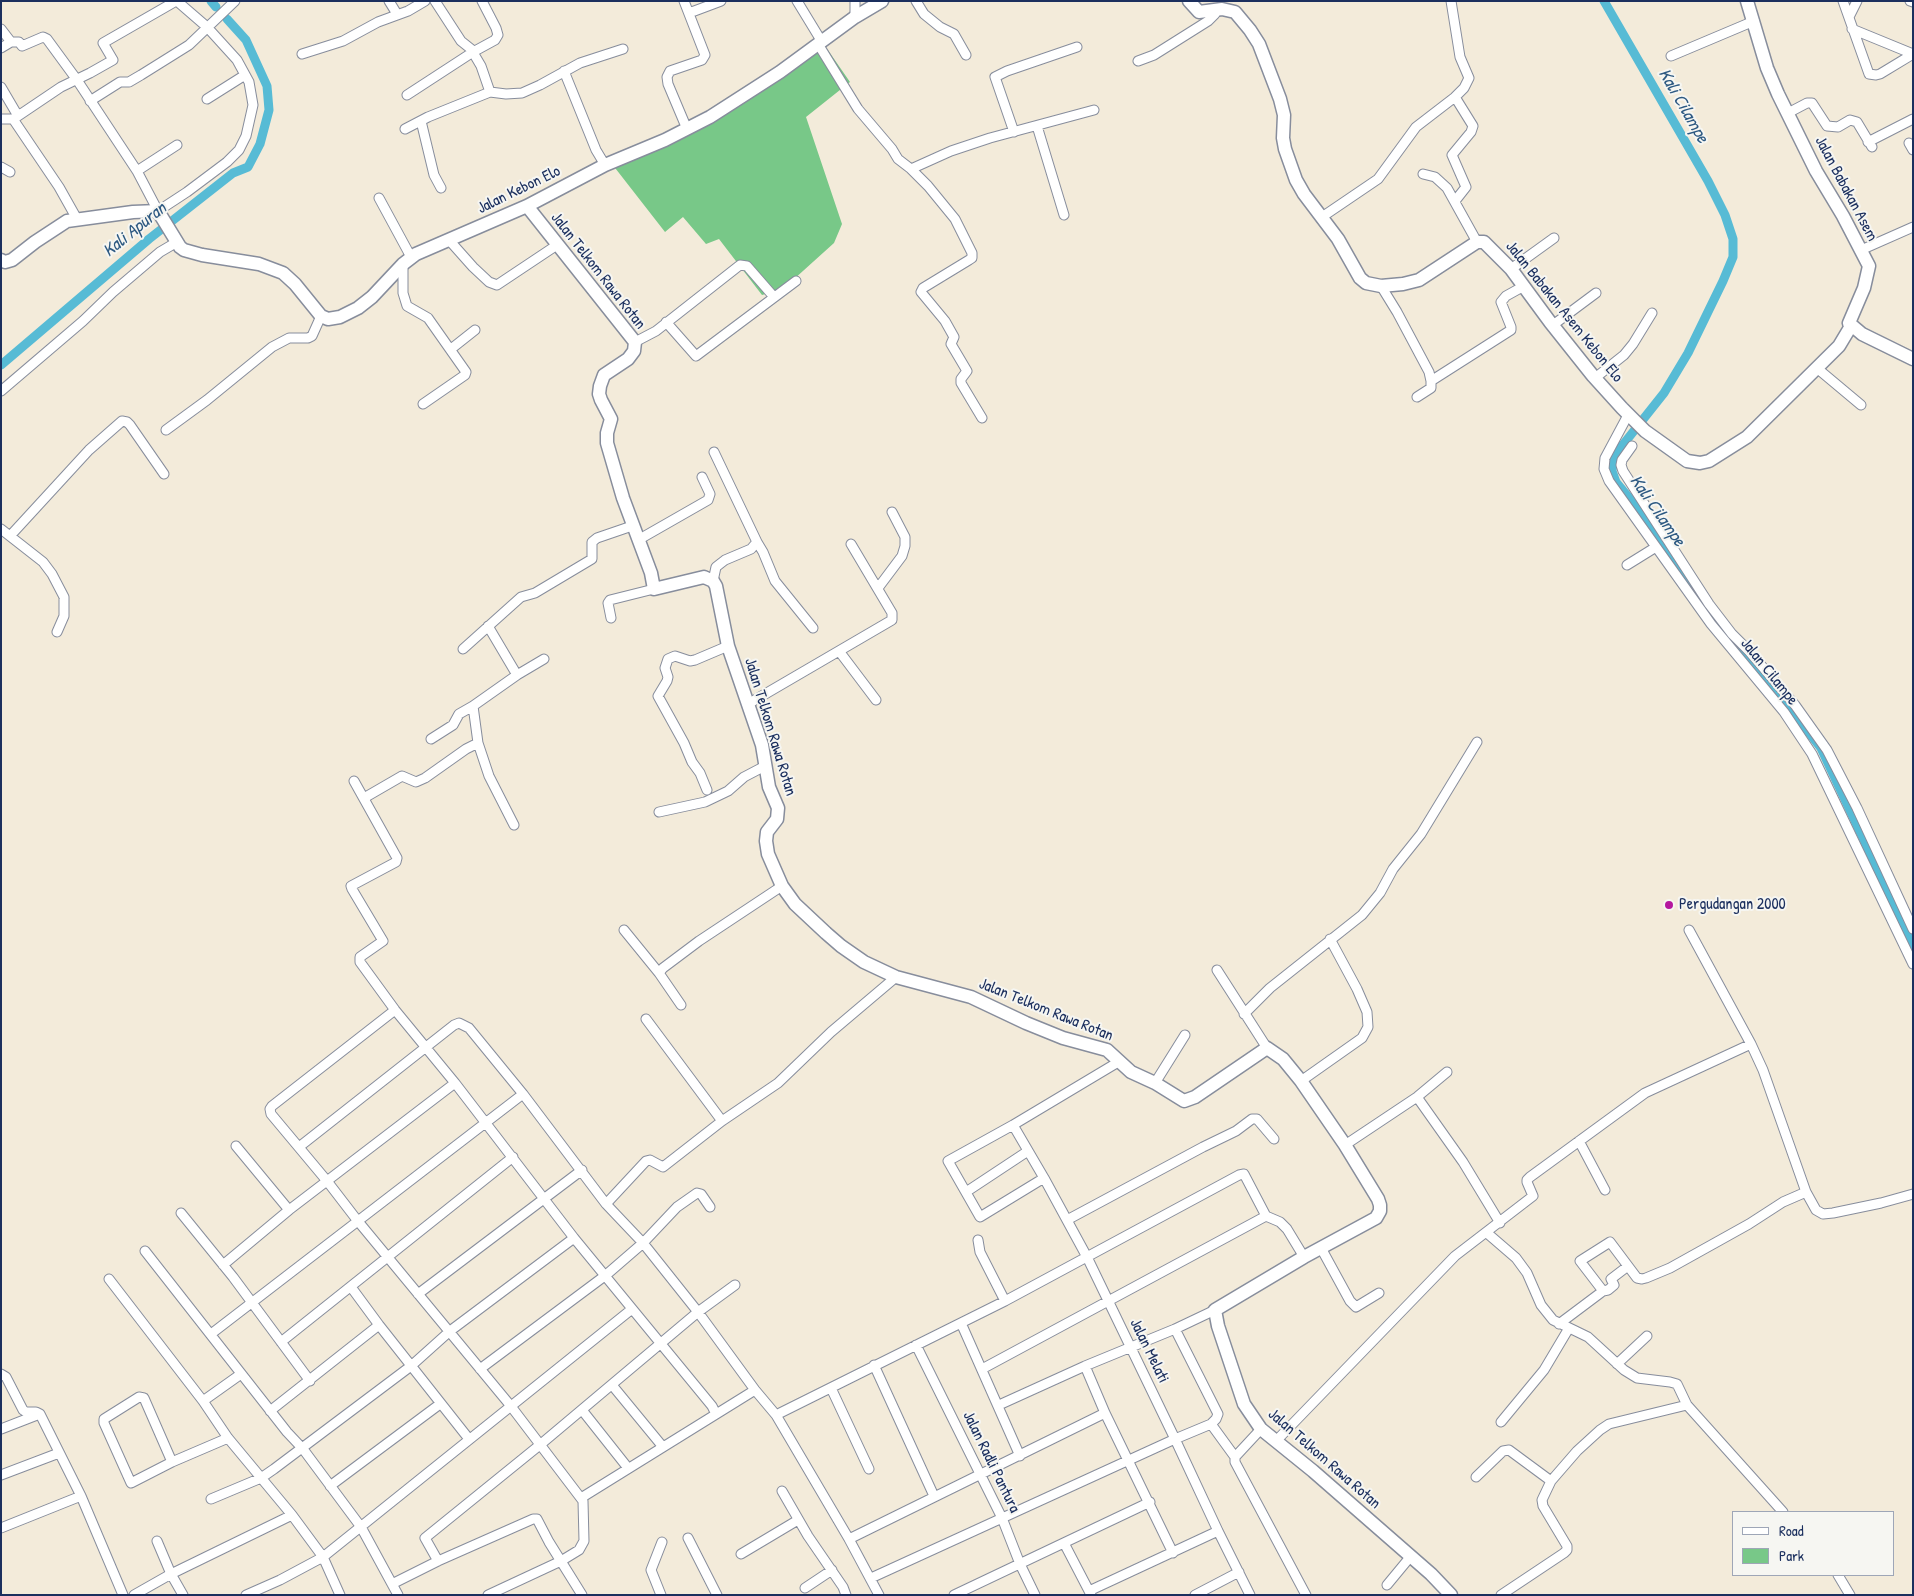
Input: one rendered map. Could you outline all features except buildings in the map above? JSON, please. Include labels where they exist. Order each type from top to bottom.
[{"type":"street","points":[[1,119],[15,117],[39,104],[61,87],[113,60],[103,43],[176,1],[211,24],[237,60],[249,82],[253,105],[246,136],[239,150],[228,162],[160,214],[77,219],[58,226],[12,260],[5,262],[1,260]]},
{"type":"street","points":[[90,101],[120,82],[129,82],[189,45],[235,1]]},
{"type":"street","points":[[389,1],[397,14]]},
{"type":"street","points":[[302,54],[343,41],[365,28],[408,11],[425,1]]},
{"type":"street","points":[[435,1],[461,41],[473,52],[481,66],[490,92]]},
{"type":"street","points":[[407,95],[495,40],[498,34],[482,1]]},
{"type":"street","points":[[684,1],[703,50],[704,58],[670,71],[667,77],[668,84],[687,129]]},
{"type":"street","points":[[689,13],[721,1]]},
{"type":"street","points":[[797,1],[858,109],[892,149],[898,159],[928,186],[955,219],[972,253],[970,260],[923,288],[921,292],[954,336],[951,344],[967,371],[961,379],[961,383],[982,418]]},
{"type":"street","points":[[855,1],[855,18]]},
{"type":"street","name":"Jalan Kebon Elo","points":[[321,316],[328,319],[334,318],[358,308],[372,297],[407,260],[527,206],[605,165],[687,129],[726,107],[780,72],[882,1]]},
{"type":"street","points":[[916,1],[924,14],[940,27],[954,34],[966,55]]},
{"type":"street","points":[[1189,1],[1199,12],[1216,9],[1235,12],[1250,30],[1272,78],[1284,115],[1283,138],[1289,164],[1304,194],[1338,239],[1360,278],[1366,283],[1380,286],[1403,284],[1419,280],[1477,242],[1447,188],[1435,177],[1423,174]]},
{"type":"street","points":[[1322,217],[1378,179],[1416,127],[1464,88],[1469,78],[1460,57],[1451,1]]},
{"type":"street","name":"Jalan Babakan Asem","points":[[1747,1],[1767,68],[1816,171],[1867,262],[1869,270],[1864,288],[1849,320],[1851,326]]},
{"type":"street","points":[[1843,1],[1868,71],[1872,75],[1880,74],[1913,54]]},
{"type":"street","points":[[1849,17],[1857,1]]},
{"type":"street","points":[[1138,61],[1154,55],[1208,22],[1215,14],[1216,9]]},
{"type":"street","points":[[1671,56],[1754,21]]},
{"type":"street","points":[[1,29],[12,42]]},
{"type":"street","points":[[1852,29],[1913,54]]},
{"type":"street","points":[[1,48],[12,42],[19,42],[24,46],[43,37],[47,39],[77,80],[137,171],[180,247],[189,252],[259,264],[284,273],[321,316],[312,336],[308,338],[289,338],[272,348],[166,430]]},
{"type":"street","points":[[1014,132],[995,77],[1007,71],[1077,47]]},
{"type":"street","points":[[405,129],[490,92],[522,93],[580,62],[623,49]]},
{"type":"street","points":[[564,71],[596,150],[605,165]]},
{"type":"street","points":[[207,99],[245,75]]},
{"type":"street","points":[[1,87],[15,117],[77,219]]},
{"type":"street","points":[[1455,97],[1473,126],[1472,132],[1452,155],[1466,187],[1455,200]]},
{"type":"street","points":[[1788,113],[1808,103],[1812,103],[1827,126],[1838,127],[1850,120],[1857,122],[1870,145],[1913,119]]},
{"type":"street","points":[[911,169],[951,151],[1094,110]]},
{"type":"street","points":[[421,121],[434,175],[441,188]]},
{"type":"street","points":[[1037,126],[1064,215]]},
{"type":"street","points":[[137,171],[177,145]]},
{"type":"street","points":[[1,167],[10,172]]},
{"type":"street","points":[[379,198],[407,260],[403,293],[407,306],[428,318],[466,373],[423,404]]},
{"type":"street","name":"Jalan Telkom Rawa Rotan","points":[[527,206],[635,342],[634,351],[628,359],[604,375],[599,394],[611,419],[607,433],[607,443],[632,526],[651,573],[654,589]]},
{"type":"street","points":[[1861,250],[1913,227]]},
{"type":"street","points":[[1511,269],[1554,238]]},
{"type":"street","points":[[1,391],[175,239]]},
{"type":"street","points":[[449,240],[473,267],[489,282],[497,285],[557,245]]},
{"type":"street","name":"Jalan Babakan Asem Kebon Elo","points":[[1477,242],[1484,242],[1511,269],[1552,325],[1595,378],[1635,421],[1687,461],[1700,463],[1709,461],[1747,437],[1818,369],[1839,346],[1851,326]]},
{"type":"street","points":[[635,342],[656,331],[740,265],[747,266],[774,297]]},
{"type":"street","points":[[666,322],[696,356],[796,281]]},
{"type":"street","points":[[1380,286],[1405,326],[1431,381],[1431,388],[1417,398]]},
{"type":"street","points":[[1431,381],[1510,330],[1511,327],[1501,302],[1506,296],[1524,286]]},
{"type":"street","points":[[1552,325],[1596,293]]},
{"type":"street","points":[[1595,378],[1618,361],[1628,350],[1652,313]]},
{"type":"street","points":[[1851,326],[1862,334],[1913,359]]},
{"type":"street","points":[[451,349],[475,330]]},
{"type":"street","points":[[1818,369],[1861,405]]},
{"type":"street","points":[[10,536],[89,450],[122,421],[130,425],[164,474]]},
{"type":"street","name":"Jalan Cilampe","points":[[1635,421],[1605,458],[1604,469],[1609,481],[1656,547],[1744,654],[1812,754],[1913,964]]},
{"type":"street","points":[[1632,446],[1622,460],[1623,471],[1715,621]]},
{"type":"street","points":[[714,452],[754,533],[756,542],[763,552],[775,582],[813,628]]},
{"type":"street","points":[[638,540],[708,500],[710,494],[702,477]]},
{"type":"street","points":[[878,588],[902,556],[905,546],[905,536],[892,512]]},
{"type":"street","points":[[463,649],[521,597],[536,593],[592,559],[592,542],[597,538],[632,526]]},
{"type":"street","points":[[1,529],[43,562],[64,596],[64,616],[57,632]]},
{"type":"street","points":[[611,618],[608,602],[610,600],[704,577],[713,581],[716,567],[725,560],[751,549],[756,542]]},
{"type":"street","points":[[748,704],[892,620],[893,616],[878,588],[851,544]]},
{"type":"street","points":[[1627,565],[1656,547]]},
{"type":"street","name":"Jalan Telkom Rawa Rotan","points":[[713,581],[719,595],[728,646],[762,745],[769,787],[778,808],[777,819],[767,832],[768,854],[782,886],[795,904],[841,946],[864,962],[896,977],[971,997],[1063,1038],[1107,1050],[1131,1072],[1155,1083],[1184,1101],[1189,1100],[1267,1048]]},
{"type":"street","points":[[488,626],[517,675]]},
{"type":"street","points":[[707,790],[700,773],[692,762],[684,743],[658,696],[667,681],[665,663],[668,659],[675,656],[690,661],[695,660],[728,646]]},
{"type":"street","points":[[840,651],[876,700]]},
{"type":"street","points":[[1744,654],[1795,705],[1827,750],[1861,815],[1913,929]]},
{"type":"street","points":[[431,739],[452,725],[459,714],[544,659]]},
{"type":"street","points":[[473,706],[478,743],[488,776],[514,825]]},
{"type":"street","points":[[1244,1014],[1270,988],[1362,915],[1380,892],[1393,869],[1421,834],[1477,742]]},
{"type":"street","points":[[364,798],[402,776],[416,782],[425,778],[466,749],[478,743]]},
{"type":"street","points":[[659,812],[705,802],[728,791],[744,777],[764,766]]},
{"type":"street","points":[[354,781],[397,858],[396,862],[351,886],[383,941],[360,957],[359,961],[395,1010],[455,1083],[574,1238],[712,1406],[716,1414]]},
{"type":"street","points":[[659,973],[699,941],[782,886]]},
{"type":"street","points":[[624,930],[659,973],[681,1005]]},
{"type":"street","points":[[1690,930],[1752,1044],[1806,1192],[1816,1210],[1823,1214],[1881,1203],[1913,1194]]},
{"type":"street","points":[[1301,1081],[1362,1038],[1368,1027],[1367,1012],[1330,939]]},
{"type":"street","points":[[999,1405],[1085,1366],[1176,1329],[1215,1310],[1304,1257],[1376,1218],[1380,1211],[1378,1199],[1345,1145],[1301,1081],[1283,1059],[1267,1048],[1217,970]]},
{"type":"street","points":[[606,1204],[646,1161],[650,1160],[663,1167],[722,1121],[778,1083],[831,1032],[896,977]]},
{"type":"street","points":[[395,1010],[270,1109],[271,1114],[510,1405],[581,1498],[584,1512],[584,1541],[578,1550],[561,1561],[488,1595]]},
{"type":"street","points":[[646,1019],[722,1121]]},
{"type":"street","points":[[299,1146],[454,1025],[464,1024],[523,1094],[606,1204],[643,1243],[776,1415],[849,1538],[879,1595]]},
{"type":"street","points":[[1155,1083],[1186,1035]]},
{"type":"street","points":[[1276,1441],[1455,1256],[1533,1196],[1527,1180],[1645,1093],[1752,1044]]},
{"type":"street","points":[[1044,1178],[980,1217],[948,1161],[1120,1062]]},
{"type":"street","points":[[1345,1145],[1416,1098],[1447,1072]]},
{"type":"street","points":[[223,1265],[289,1210],[455,1083]]},
{"type":"street","points":[[211,1334],[523,1094]]},
{"type":"street","points":[[1416,1098],[1463,1162],[1500,1223]]},
{"type":"street","points":[[1067,1220],[1236,1131],[1252,1119],[1257,1119],[1274,1139]]},
{"type":"street","name":"Jalan Melati","points":[[1013,1125],[1087,1257],[1250,1595]]},
{"type":"street","points":[[1579,1141],[1605,1190]]},
{"type":"street","points":[[236,1146],[289,1210]]},
{"type":"street","points":[[966,1192],[1028,1151]]},
{"type":"street","points":[[281,1342],[512,1157]]},
{"type":"street","points":[[418,1294],[582,1170]]},
{"type":"street","points":[[776,1415],[1005,1301],[1239,1175],[1244,1174],[1266,1216],[1280,1222],[1304,1257]]},
{"type":"street","points":[[480,1368],[606,1275],[643,1243],[677,1207],[698,1192],[710,1207]]},
{"type":"street","points":[[1604,1291],[1580,1261],[1610,1242],[1638,1278],[1642,1279],[1670,1268],[1749,1224],[1783,1202],[1806,1192]]},
{"type":"street","points":[[181,1212],[253,1303],[310,1380]]},
{"type":"street","points":[[982,1369],[1266,1216]]},
{"type":"street","points":[[1487,1233],[1516,1258],[1527,1273],[1545,1311],[1553,1320],[1588,1338],[1617,1364],[1637,1378],[1677,1384],[1687,1405],[1782,1511]]},
{"type":"street","points":[[211,1500],[261,1478],[303,1448],[411,1366],[450,1331],[574,1238]]},
{"type":"street","points":[[978,1240],[980,1252],[1005,1301]]},
{"type":"street","points":[[1321,1248],[1350,1301],[1356,1307],[1379,1293]]},
{"type":"street","points":[[145,1251],[270,1411],[303,1448],[361,1527],[398,1595]]},
{"type":"street","points":[[1559,1324],[1614,1285],[1611,1279],[1628,1266]]},
{"type":"street","points":[[109,1279],[203,1401],[228,1438],[292,1515],[323,1557],[340,1595]]},
{"type":"street","points":[[438,1561],[425,1538],[541,1444],[698,1312],[736,1285]]},
{"type":"street","points":[[351,1287],[468,1439]]},
{"type":"street","points":[[246,1595],[323,1557],[632,1309]]},
{"type":"street","name":"Jalan Telkom Rawa Rotan","points":[[1215,1310],[1244,1404],[1261,1429],[1411,1556],[1451,1595]]},
{"type":"street","points":[[961,1323],[1020,1456]]},
{"type":"street","points":[[270,1411],[379,1325]]},
{"type":"street","points":[[1502,1422],[1544,1370],[1569,1328]]},
{"type":"street","points":[[871,1578],[1211,1424],[1218,1414],[1176,1329]]},
{"type":"street","points":[[1617,1364],[1647,1336]]},
{"type":"street","name":"Jalan Radli Pantura","points":[[916,1345],[1002,1518],[1020,1564],[1035,1595]]},
{"type":"street","points":[[874,1365],[934,1496]]},
{"type":"street","points":[[1085,1366],[1105,1414],[1173,1552]]},
{"type":"street","points":[[1,1374],[6,1377],[23,1410],[40,1414],[81,1496],[123,1595]]},
{"type":"street","points":[[203,1401],[241,1374]]},
{"type":"street","points":[[612,1385],[662,1447]]},
{"type":"street","points":[[831,1388],[869,1469]]},
{"type":"street","points":[[581,1498],[756,1390]]},
{"type":"street","points":[[172,1462],[144,1398],[139,1397],[104,1419],[104,1423],[131,1483],[172,1462],[228,1438]]},
{"type":"street","points":[[330,1486],[440,1404]]},
{"type":"street","points":[[1501,1595],[1567,1550],[1567,1546],[1542,1503],[1552,1481],[1577,1451],[1609,1424],[1687,1405]]},
{"type":"street","points":[[582,1410],[628,1468]]},
{"type":"street","points":[[1,1428],[40,1414]]},
{"type":"street","points":[[849,1538],[1105,1414]]},
{"type":"street","points":[[1211,1424],[1235,1457]]},
{"type":"street","points":[[1261,1429],[1235,1457],[1234,1462],[1281,1545],[1306,1595]]},
{"type":"street","points":[[1476,1477],[1503,1451],[1509,1450],[1552,1481]]},
{"type":"street","points":[[1,1475],[59,1453]]},
{"type":"street","points":[[782,1491],[798,1520],[844,1587],[846,1595]]},
{"type":"street","points":[[1,1528],[81,1496]]},
{"type":"street","points":[[954,1595],[1150,1502]]},
{"type":"street","points":[[134,1595],[171,1574],[292,1515]]},
{"type":"street","points":[[392,1584],[438,1561],[533,1519],[537,1519],[582,1595]]},
{"type":"street","points":[[740,1554],[798,1520]]},
{"type":"street","points":[[1064,1543],[1090,1593],[1218,1532]]},
{"type":"street","points":[[688,1538],[716,1595]]},
{"type":"street","points":[[157,1541],[171,1574],[183,1595]]},
{"type":"street","points":[[661,1595],[651,1570],[662,1542]]},
{"type":"street","points":[[1388,1585],[1411,1556]]},
{"type":"street","points":[[805,1588],[832,1570]]},
{"type":"street","points":[[1195,1595],[1239,1572]]},
{"type":"street","points":[[1839,1576],[1850,1595]]},
{"type":"street","points":[[975,1586],[979,1595]]},
{"type":"green space","points":[[823,43],[850,82],[806,117],[842,224],[834,243],[783,289],[762,295],[719,239],[706,244],[683,217],[665,232],[612,164],[646,149]]},
{"type":"waterway","points":[[211,1],[216,7]]},
{"type":"waterway","name":"Kali Cilampe","points":[[1604,1],[1708,181],[1725,215],[1733,239],[1733,257],[1688,353],[1664,393],[1614,456],[1612,471],[1616,482],[1645,517],[1685,581],[1729,638],[1759,668],[1821,748],[1913,945]]},
{"type":"waterway","name":"Kali Apuran","points":[[1,365],[149,239],[233,173],[248,167],[260,144],[269,110],[267,86],[246,40],[227,19]]},
{"type":"place","name":"Pergudangan 2000","points":[[1669,905]]}]
